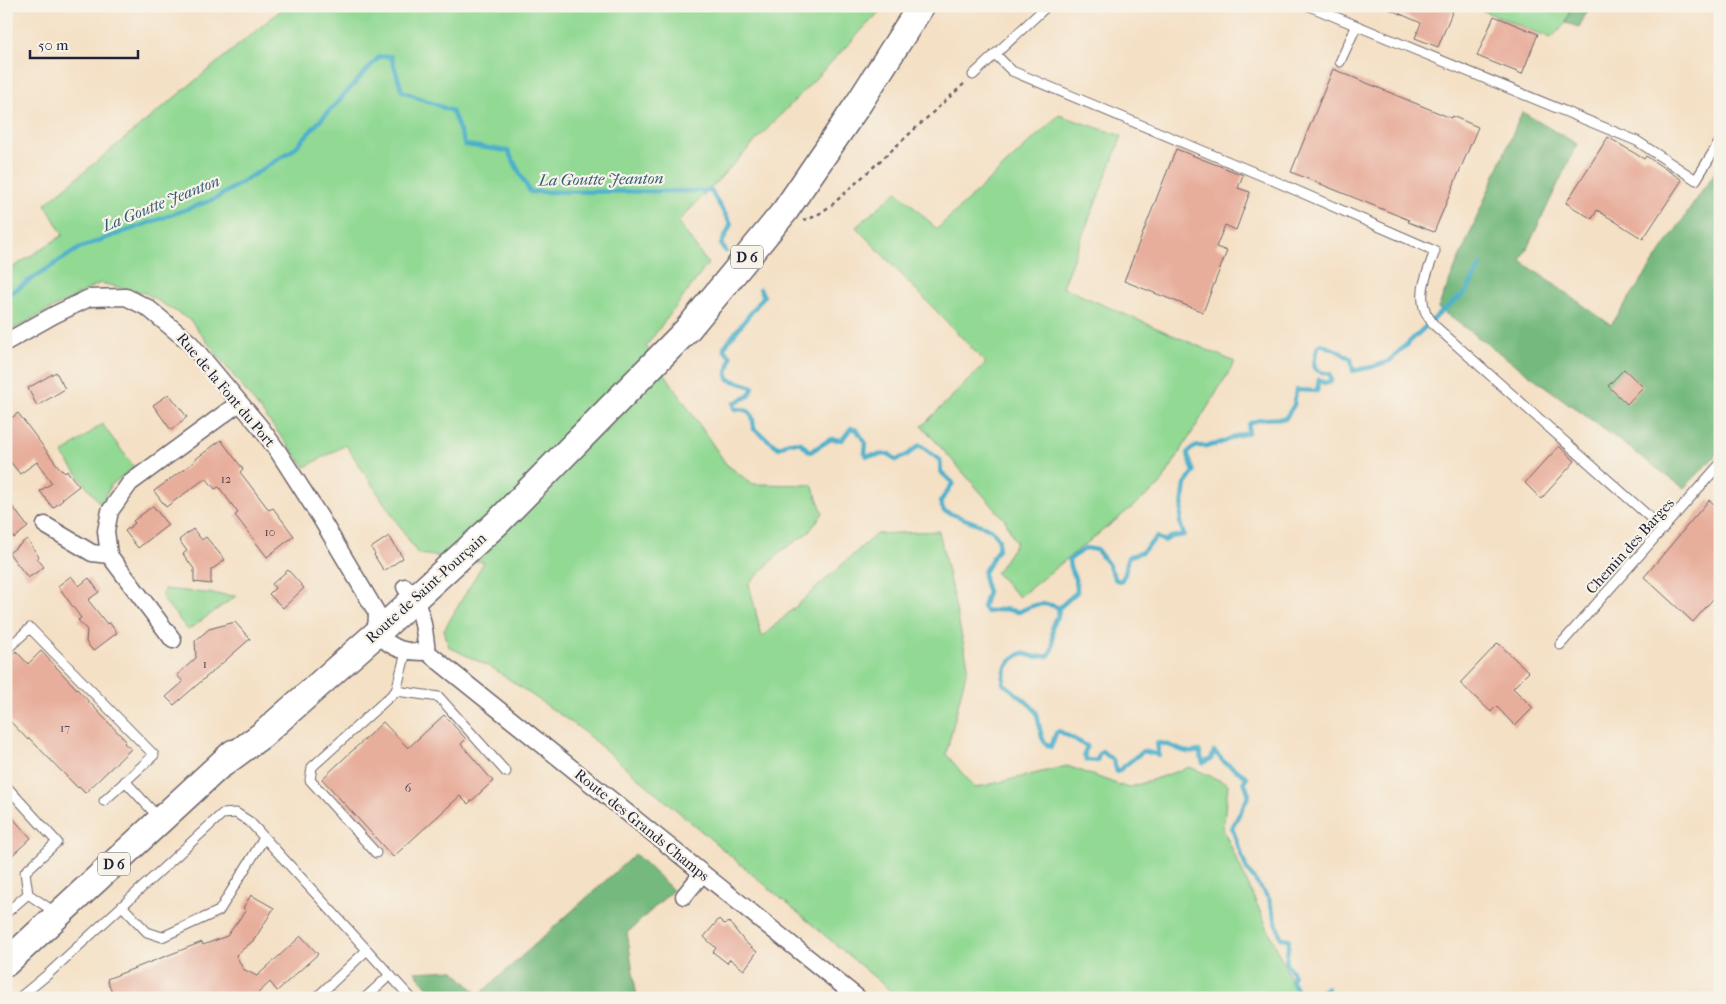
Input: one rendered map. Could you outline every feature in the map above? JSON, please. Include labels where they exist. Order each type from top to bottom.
[{"type":"main road","name":"Route de Saint-Pourçain","points":[[6,962],[221,765],[320,665],[377,623],[410,593],[497,523],[687,330],[785,211],[859,103],[921,6]]},
{"type":"street","name":"Rue de la Font du Port","points":[[6,342],[89,298],[126,297],[148,308],[190,344],[261,428],[279,453],[377,623]]},
{"type":"street","points":[[173,640],[110,556],[106,531],[110,511],[130,483],[239,403]]},
{"type":"street","points":[[45,525],[92,553],[110,556]]},
{"type":"street","points":[[377,623],[388,644],[406,652],[427,652],[422,615],[410,593]]},
{"type":"street","name":"Route des Grands Champs","points":[[427,652],[851,996]]},
{"type":"street","points":[[684,896],[702,874]]},
{"type":"lane","points":[[973,75],[1047,6]]},
{"type":"lane","points":[[1309,6],[1356,27],[1637,141],[1696,180],[1720,141]]},
{"type":"lane","points":[[1340,62],[1356,27]]},
{"type":"lane","points":[[995,54],[1012,71],[1270,179],[1435,252],[1422,295],[1426,312],[1434,326],[1663,529]]},
{"type":"lane","name":"Chemin des Barges","points":[[1560,645],[1720,464]]},
{"type":"lane","points":[[6,650],[30,628],[154,756],[104,801]]},
{"type":"lane","points":[[376,853],[310,780],[312,767],[396,691],[406,652]]},
{"type":"lane","points":[[396,691],[439,698],[506,772]]},
{"type":"lane","points":[[125,781],[161,820]]},
{"type":"lane","points":[[6,786],[57,842],[25,872],[28,894],[58,915]]},
{"type":"lane","points":[[19,998],[47,975],[222,814],[236,813],[250,822],[411,998]]},
{"type":"lane","points":[[122,906],[147,932],[162,937],[219,911],[264,838]]},
{"type":"lane","points":[[6,913],[28,894]]},
{"type":"lane","points":[[316,998],[367,950]]},
{"type":"lane","points":[[365,998],[390,975]]},
{"type":"path","points":[[801,220],[808,220],[834,204],[973,75]]},
{"type":"green space","points":[[286,6],[885,6],[678,222],[708,264],[646,346],[726,464],[752,484],[812,485],[823,513],[809,532],[780,552],[749,584],[762,637],[876,534],[939,531],[968,665],[946,754],[975,788],[1067,766],[1128,788],[1190,767],[1228,784],[1223,829],[1299,998],[899,998],[578,727],[494,669],[449,647],[444,630],[484,562],[418,554],[346,445],[305,467],[190,320],[145,293],[100,283],[6,333],[6,272],[63,235],[45,204]]},
{"type":"green space","points":[[1471,6],[1571,6],[1566,23],[1551,38]]},
{"type":"green space","points":[[1571,6],[1590,6],[1579,27],[1566,23]]},
{"type":"green space","points":[[1522,112],[1577,144],[1521,261],[1611,325],[1720,165],[1720,451],[1684,488],[1438,308]]},
{"type":"green space","points":[[1059,115],[1122,136],[1062,287],[1235,362],[1160,485],[1019,597],[996,573],[1016,543],[1005,520],[922,426],[986,363],[856,227],[897,191],[937,229]]},
{"type":"green space","points":[[102,424],[134,467],[111,485],[101,505],[62,454]]},
{"type":"green space","points":[[164,589],[236,596],[188,630],[162,598]]},
{"type":"green space","points":[[635,854],[673,890],[627,933],[637,998],[436,998],[415,972],[453,970],[479,995]]},
{"type":"building","points":[[1382,6],[1444,6],[1453,10],[1438,47],[1415,38],[1421,23]]},
{"type":"building","points":[[1494,16],[1538,34],[1522,74],[1477,56]]},
{"type":"building","points":[[1333,69],[1451,118],[1452,116],[1478,127],[1434,232],[1291,172]]},
{"type":"building","points":[[1608,137],[1644,159],[1646,156],[1682,180],[1643,239],[1597,210],[1592,219],[1566,203]]},
{"type":"building","points":[[1176,149],[1243,175],[1238,188],[1250,192],[1236,230],[1225,225],[1216,247],[1227,251],[1203,312],[1124,281]]},
{"type":"building","points":[[1624,369],[1643,387],[1627,404],[1608,386]]},
{"type":"building","points":[[56,372],[65,389],[37,406],[28,388]]},
{"type":"building","points":[[169,394],[187,417],[171,430],[153,405]]},
{"type":"building","points":[[18,413],[58,466],[65,473],[67,471],[79,486],[53,508],[40,491],[52,483],[37,462],[20,474],[6,456],[6,422]]},
{"type":"building","points":[[221,440],[243,469],[240,472],[269,510],[273,508],[294,536],[267,557],[235,515],[238,513],[219,487],[215,489],[206,478],[166,507],[154,491]]},
{"type":"building","points":[[1559,446],[1575,461],[1541,499],[1525,483]]},
{"type":"building","points":[[6,498],[28,527],[14,538],[6,528]]},
{"type":"building","points":[[1709,500],[1720,509],[1720,604],[1713,599],[1693,622],[1644,577]]},
{"type":"building","points":[[153,506],[168,525],[138,548],[125,531],[135,523],[133,521]]},
{"type":"building","points":[[193,529],[202,540],[206,537],[225,560],[211,570],[211,584],[194,582],[194,569],[183,554],[187,551],[179,540]]},
{"type":"building","points":[[389,536],[403,558],[384,571],[371,548]]},
{"type":"building","points":[[27,539],[44,567],[28,578],[9,553]]},
{"type":"building","points":[[288,570],[304,588],[283,608],[269,594],[275,588],[272,584]]},
{"type":"building","points":[[71,576],[79,586],[89,578],[99,592],[88,600],[107,624],[109,622],[117,633],[93,651],[86,642],[87,630],[78,620],[81,618],[58,586]]},
{"type":"building","points":[[235,622],[250,639],[174,705],[166,697],[183,682],[177,675],[196,658],[195,641],[209,629]]},
{"type":"building","points":[[1498,643],[1529,672],[1513,688],[1533,708],[1515,726],[1496,706],[1491,712],[1460,683]]},
{"type":"building","points":[[16,651],[28,664],[41,651],[126,741],[124,743],[131,749],[85,793],[6,717],[6,660]]},
{"type":"building","points":[[444,715],[466,739],[461,744],[493,781],[468,804],[460,796],[393,857],[322,779],[383,722],[408,748]]},
{"type":"building","points":[[6,811],[31,838],[6,861]]},
{"type":"building","points":[[251,895],[274,908],[254,940],[236,955],[243,969],[257,976],[301,936],[318,954],[277,991],[270,982],[253,998],[114,998],[107,979],[202,942],[203,945],[227,936],[246,910],[243,908]]},
{"type":"building","points":[[719,919],[724,924],[729,922],[745,942],[757,952],[744,970],[730,959],[727,963],[713,952],[716,948],[704,937]]},
{"type":"waterway","name":"La Goutte Jeanton","points":[[6,296],[79,248],[215,199],[293,150],[379,57],[391,56],[402,91],[452,111],[465,145],[508,151],[530,192],[711,191],[731,224],[721,245],[726,251]]},
{"type":"waterway","points":[[1059,608],[1077,592],[1069,560],[1086,548],[1097,550],[1108,564],[1116,580],[1121,581],[1125,574],[1128,557],[1142,552],[1157,537],[1164,541],[1171,537],[1184,535],[1180,523],[1185,484],[1194,472],[1187,453],[1197,446],[1213,445],[1248,433],[1249,424],[1252,422],[1267,419],[1285,419],[1294,405],[1296,390],[1317,391],[1319,379],[1324,383],[1331,381],[1330,374],[1315,369],[1314,362],[1318,346],[1321,344],[1351,359],[1353,371],[1389,361],[1439,314],[1467,291],[1481,265]]},
{"type":"waterway","name":"La Goutte Jeanton","points":[[760,289],[764,296],[724,347],[724,350],[731,357],[727,373],[728,379],[753,387],[749,396],[734,403],[735,409],[748,411],[752,416],[754,429],[779,448],[789,442],[801,443],[810,452],[831,439],[842,440],[851,428],[857,430],[866,444],[865,453],[867,456],[889,454],[896,460],[907,455],[920,445],[940,460],[941,472],[953,483],[940,502],[944,511],[991,529],[999,539],[998,549],[984,572],[984,580],[988,592],[983,607],[987,612],[1004,609],[1019,612],[1034,605],[1043,604],[1059,608]]},
{"type":"waterway","name":"La Goutte Jeanton","points":[[1059,608],[1058,616],[1053,625],[1053,646],[1048,656],[1035,657],[1022,653],[1008,665],[1003,683],[1034,709],[1038,717],[1042,737],[1047,745],[1051,747],[1056,733],[1059,731],[1087,746],[1084,755],[1087,760],[1097,761],[1102,751],[1114,761],[1117,772],[1143,751],[1159,755],[1157,743],[1187,752],[1199,751],[1203,763],[1211,759],[1214,751],[1224,762],[1247,777],[1244,781],[1249,795],[1232,828],[1247,870],[1269,899],[1281,938],[1289,939],[1286,963],[1294,975],[1291,981],[1299,993],[1315,995],[1327,988],[1325,998]]}]
